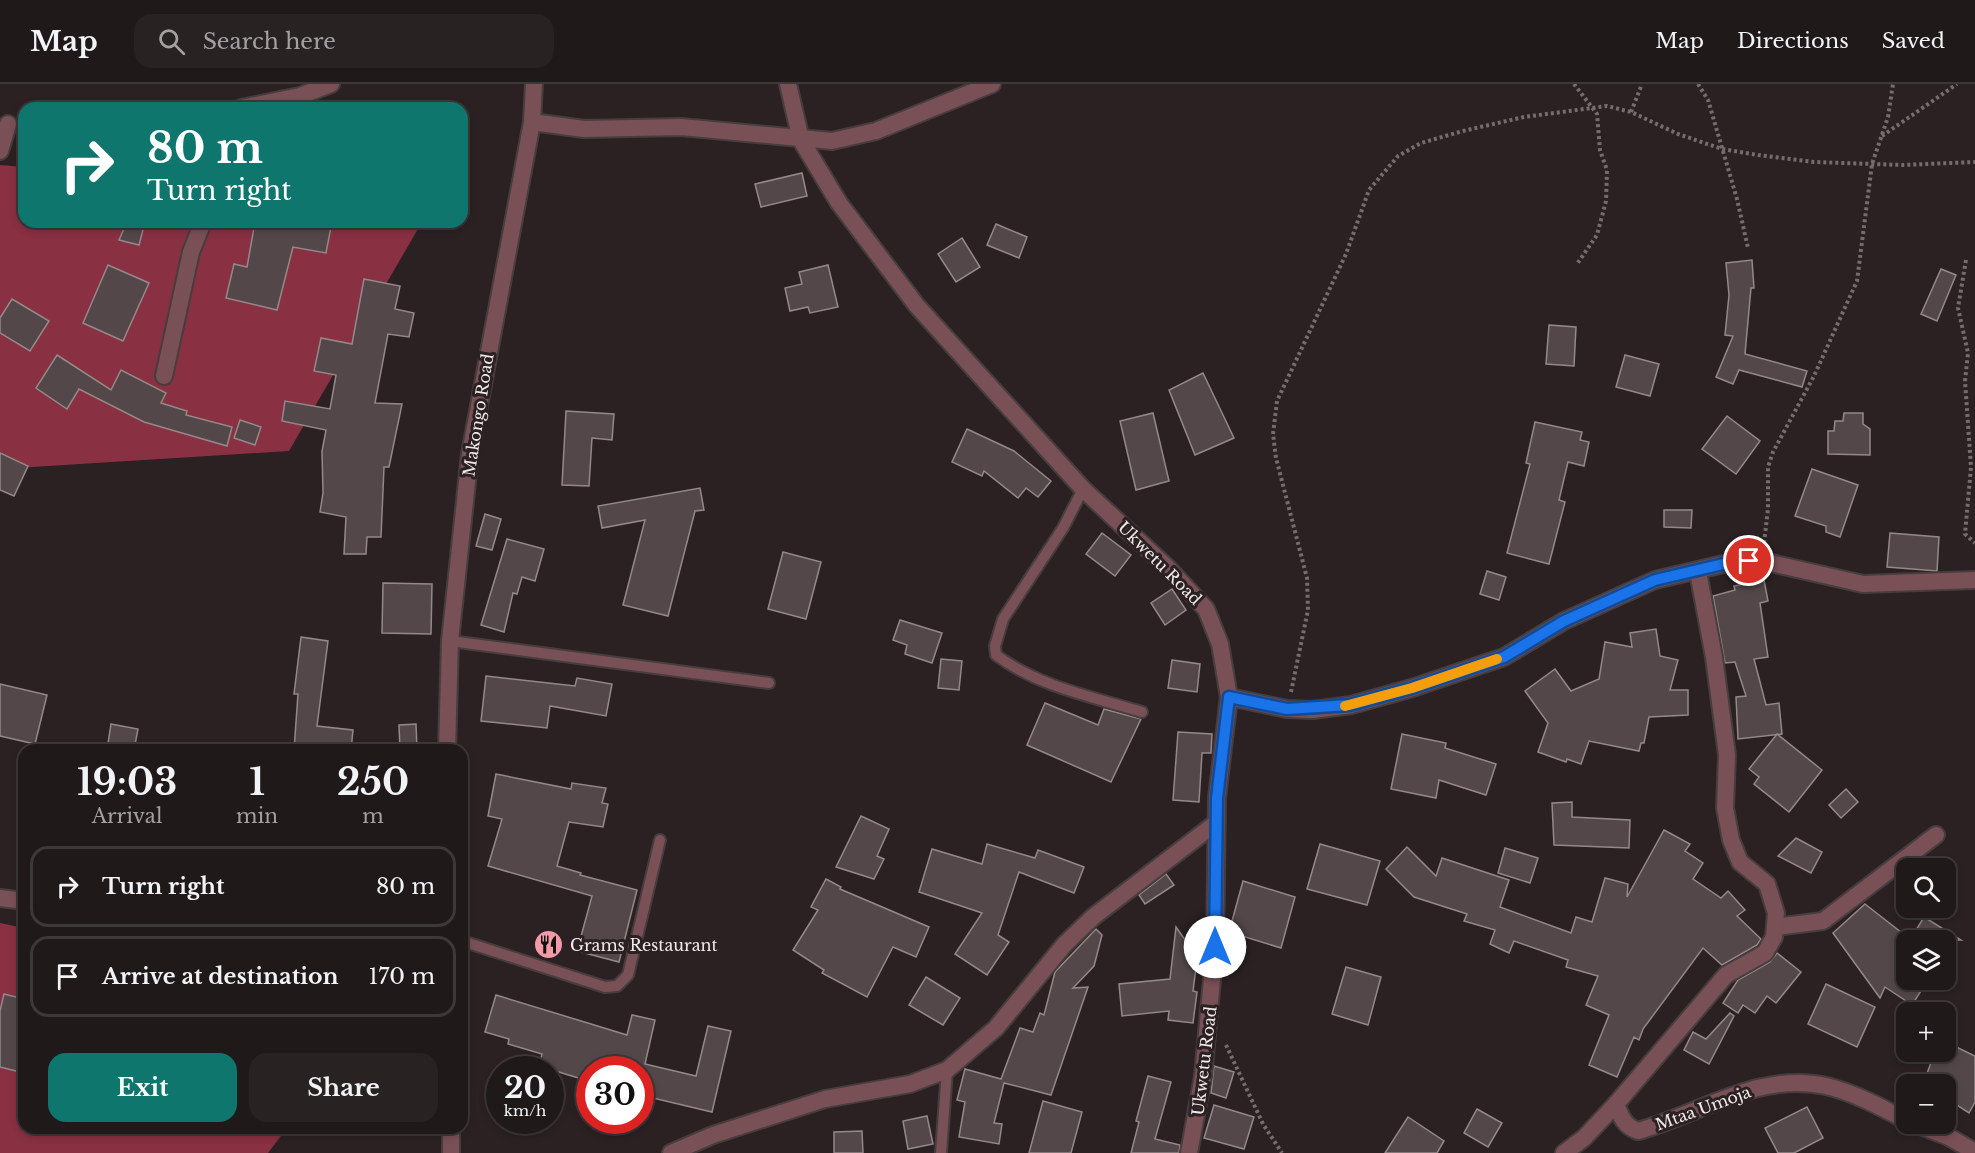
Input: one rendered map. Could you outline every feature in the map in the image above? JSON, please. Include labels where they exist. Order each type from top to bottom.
[{"type":"street","points":[[270,102],[300,96],[331,84]]},
{"type":"street","name":"Makongo Road","points":[[447,744],[450,641],[470,454],[532,122],[534,84]]},
{"type":"street","name":"Ukwetu Road","points":[[788,84],[801,140],[839,203],[917,306],[1083,489],[1168,568],[1206,609],[1220,644],[1229,697],[1216,823],[1215,947],[1203,1076],[1189,1153]]},
{"type":"street","points":[[532,122],[584,129],[681,127],[801,140],[832,141],[876,131],[992,84]]},
{"type":"street","points":[[0,152],[11,124]]},
{"type":"street","points":[[165,376],[191,252],[200,228]]},
{"type":"street","points":[[1229,697],[1287,709],[1350,705],[1412,688],[1504,657],[1564,621],[1655,580],[1698,572],[1736,561],[1762,561],[1863,584],[1975,580]]},
{"type":"street","points":[[1564,1153],[1584,1138],[1616,1104],[1726,975],[1765,953],[1772,946],[1776,913],[1767,884],[1740,862],[1731,840],[1725,808],[1727,755],[1714,657],[1698,572]]},
{"type":"street","points":[[671,1153],[714,1135],[825,1099],[910,1083],[947,1070],[996,1028],[1064,945],[1093,918],[1216,823]]},
{"type":"street","points":[[1775,927],[1823,921],[1936,835]]},
{"type":"street","points":[[0,898],[18,900]]},
{"type":"street","name":"Mtaa Umoja","points":[[1616,1104],[1622,1120],[1630,1128],[1638,1131],[1755,1088],[1797,1082],[1828,1086],[1896,1116]]},
{"type":"street","points":[[451,1134],[451,1153]]},
{"type":"street","points":[[1941,1134],[1975,1152]]},
{"type":"lane","points":[[1083,489],[1063,528],[1003,619],[995,646],[996,655],[1013,668],[1045,681],[1142,712]]},
{"type":"lane","points":[[450,641],[769,683]]},
{"type":"lane","points":[[468,943],[605,987],[617,986],[628,975],[660,840]]},
{"type":"lane","points":[[941,1153],[947,1070]]},
{"type":"path","points":[[1574,84],[1594,106],[1598,120],[1600,150],[1607,170],[1607,192],[1597,235],[1577,264]]},
{"type":"path","points":[[1631,112],[1642,84]]},
{"type":"path","points":[[1698,84],[1708,100],[1737,199],[1748,248]]},
{"type":"path","points":[[1762,561],[1768,509],[1768,467],[1773,452],[1853,295],[1862,254],[1872,164],[1882,136],[1893,84]]},
{"type":"path","points":[[1882,136],[1957,84]]},
{"type":"path","points":[[1287,709],[1308,610],[1307,578],[1276,458],[1273,434],[1277,400],[1346,254],[1369,189],[1398,156],[1421,143],[1524,117],[1606,106],[1631,112],[1678,134],[1722,149],[1814,162],[1940,166],[1975,162]]},
{"type":"path","points":[[1966,260],[1958,308],[1968,353],[1965,381],[1971,467],[1964,519],[1965,534],[1975,543]]},
{"type":"path","points":[[1222,1034],[1263,1124],[1282,1153]]},
{"type":"shaded area","points":[[0,165],[18,166],[18,228],[419,228],[289,451],[0,469]]},
{"type":"shaded area","points":[[0,923],[18,927],[18,1134],[282,1134],[268,1153],[0,1153]]},
{"type":"building","points":[[802,173],[807,196],[761,207],[755,184]]},
{"type":"building","points":[[996,224],[1027,237],[1019,258],[987,245]]},
{"type":"building","points":[[124,228],[143,228],[139,245],[119,240]]},
{"type":"building","points":[[254,228],[331,228],[326,253],[293,247],[277,310],[226,298],[234,264],[247,267]]},
{"type":"building","points":[[962,238],[980,267],[956,282],[938,254]]},
{"type":"building","points":[[1752,260],[1754,288],[1751,288],[1745,354],[1807,371],[1802,387],[1739,370],[1733,384],[1716,377],[1733,336],[1725,335],[1729,295],[1726,263]]},
{"type":"building","points":[[108,265],[149,283],[123,341],[83,323]]},
{"type":"building","points":[[828,265],[838,307],[810,313],[808,307],[790,311],[785,288],[802,284],[799,272]]},
{"type":"building","points":[[1941,269],[1956,275],[1937,321],[1921,314]]},
{"type":"building","points":[[364,279],[400,286],[395,309],[414,313],[409,337],[388,334],[375,403],[402,404],[389,467],[384,467],[381,537],[367,537],[366,554],[344,554],[346,517],[320,512],[323,493],[322,451],[326,430],[282,421],[285,401],[330,409],[336,375],[314,371],[321,338],[352,344]]},
{"type":"building","points":[[12,299],[49,321],[30,351],[0,333],[0,318]]},
{"type":"building","points":[[1549,325],[1576,327],[1574,366],[1546,364]]},
{"type":"building","points":[[57,355],[111,390],[121,370],[166,393],[161,403],[187,411],[186,415],[232,427],[227,446],[144,422],[79,389],[67,409],[36,388]]},
{"type":"building","points":[[1625,355],[1659,364],[1650,396],[1616,387]]},
{"type":"building","points":[[1203,373],[1234,438],[1195,455],[1169,390]]},
{"type":"building","points":[[566,411],[614,414],[612,440],[592,438],[589,486],[562,485]]},
{"type":"building","points":[[1153,413],[1169,481],[1136,490],[1120,421]]},
{"type":"building","points":[[1844,413],[1863,413],[1863,424],[1870,429],[1870,455],[1828,454],[1828,431],[1834,431],[1835,421],[1843,421]]},
{"type":"building","points":[[1727,416],[1760,441],[1736,474],[1702,449]]},
{"type":"building","points":[[240,420],[261,427],[255,445],[234,438]]},
{"type":"building","points":[[1535,422],[1582,432],[1580,440],[1589,442],[1584,466],[1568,462],[1559,500],[1565,502],[1549,564],[1507,553],[1530,464],[1526,463]]},
{"type":"building","points":[[967,429],[1014,451],[1051,481],[1038,497],[1026,488],[1018,498],[984,471],[982,476],[952,462]]},
{"type":"building","points":[[0,453],[28,466],[14,496],[0,490]]},
{"type":"building","points":[[1812,469],[1858,485],[1840,537],[1826,532],[1826,526],[1795,516]]},
{"type":"building","points":[[700,488],[704,510],[695,511],[668,616],[623,605],[645,520],[602,528],[598,506]]},
{"type":"building","points":[[1664,510],[1692,510],[1691,528],[1664,527]]},
{"type":"building","points":[[485,514],[501,519],[492,550],[476,546]]},
{"type":"building","points":[[1102,533],[1131,555],[1115,576],[1086,554]]},
{"type":"building","points":[[1890,533],[1939,537],[1937,571],[1887,567]]},
{"type":"building","points":[[507,539],[544,549],[535,581],[522,577],[517,594],[513,593],[504,632],[481,625]]},
{"type":"building","points":[[783,552],[821,562],[806,619],[768,609]]},
{"type":"building","points":[[1487,571],[1506,577],[1499,600],[1480,594]]},
{"type":"building","points":[[1764,580],[1768,601],[1760,603],[1768,657],[1754,659],[1766,705],[1779,703],[1782,734],[1738,739],[1736,697],[1746,696],[1735,662],[1725,663],[1713,596],[1735,590],[1734,586]]},
{"type":"building","points":[[383,583],[432,584],[431,634],[382,633]]},
{"type":"building","points":[[1172,589],[1186,610],[1165,625],[1151,603]]},
{"type":"building","points":[[900,620],[942,633],[932,663],[905,654],[907,645],[893,640]]},
{"type":"building","points":[[1656,629],[1660,656],[1678,660],[1670,690],[1688,690],[1688,715],[1649,717],[1644,743],[1641,743],[1639,751],[1589,741],[1581,764],[1567,759],[1566,762],[1538,752],[1548,723],[1525,691],[1555,669],[1571,691],[1599,679],[1605,642],[1632,647],[1630,633]]},
{"type":"building","points":[[301,637],[328,641],[317,726],[353,730],[352,744],[294,744],[298,694],[294,694]]},
{"type":"building","points":[[941,659],[962,661],[959,690],[938,688]]},
{"type":"building","points":[[1172,660],[1200,664],[1197,692],[1168,688]]},
{"type":"building","points":[[486,676],[575,686],[577,678],[612,684],[606,716],[550,706],[547,728],[481,721]]},
{"type":"building","points":[[0,684],[47,695],[35,744],[0,736]]},
{"type":"building","points":[[1045,703],[1098,725],[1104,709],[1141,719],[1111,782],[1027,745]]},
{"type":"building","points":[[111,724],[138,729],[135,744],[108,744]]},
{"type":"building","points":[[416,724],[417,744],[400,744],[399,725]]},
{"type":"building","points":[[1178,732],[1212,734],[1211,753],[1202,753],[1199,802],[1173,800]]},
{"type":"building","points":[[1402,734],[1446,743],[1445,748],[1496,764],[1486,795],[1439,780],[1436,798],[1391,789]]},
{"type":"building","points":[[1777,734],[1822,770],[1789,812],[1754,784],[1759,777],[1749,769]]},
{"type":"building","points":[[496,774],[571,789],[572,783],[606,788],[602,803],[608,804],[603,827],[569,822],[557,866],[581,873],[580,875],[637,890],[619,962],[577,951],[592,896],[488,866],[502,819],[488,816]]},
{"type":"building","points":[[1846,789],[1858,802],[1841,818],[1829,805]]},
{"type":"building","points":[[1572,802],[1572,817],[1630,820],[1629,848],[1554,845],[1552,803]]},
{"type":"building","points":[[861,816],[889,829],[877,856],[884,859],[874,879],[836,867]]},
{"type":"building","points":[[1664,830],[1690,844],[1685,851],[1703,863],[1693,879],[1721,898],[1728,891],[1745,910],[1737,916],[1761,939],[1757,945],[1722,965],[1703,948],[1643,1029],[1639,1040],[1634,1037],[1617,1077],[1589,1065],[1609,1015],[1586,1005],[1598,976],[1566,967],[1568,960],[1514,941],[1509,953],[1490,944],[1495,930],[1464,921],[1467,914],[1414,897],[1386,869],[1407,847],[1436,876],[1442,858],[1509,880],[1500,907],[1571,933],[1576,917],[1592,922],[1605,878],[1628,884],[1627,897]]},
{"type":"building","points":[[1796,838],[1822,852],[1811,873],[1778,856]]},
{"type":"building","points":[[987,844],[1035,858],[1038,850],[1084,867],[1074,893],[1019,872],[998,935],[1009,942],[987,975],[955,954],[982,913],[919,892],[932,849],[982,864]]},
{"type":"building","points":[[1320,844],[1380,861],[1367,905],[1307,889]]},
{"type":"building","points":[[1505,848],[1538,858],[1530,883],[1498,873]]},
{"type":"building","points":[[1166,874],[1174,885],[1145,904],[1139,895]]},
{"type":"building","points":[[826,879],[841,887],[840,889],[929,927],[916,957],[893,947],[867,997],[822,973],[824,970],[793,950],[818,910],[811,907]]},
{"type":"building","points":[[1243,881],[1295,897],[1281,948],[1229,932]]},
{"type":"building","points":[[1865,904],[1898,930],[1896,930],[1896,990],[1922,990],[1914,1002],[1908,1002],[1885,987],[1880,998],[1833,933]]},
{"type":"building","points":[[1926,918],[1945,930],[1916,930]]},
{"type":"building","points":[[1176,927],[1188,944],[1199,945],[1193,991],[1197,992],[1193,1023],[1168,1020],[1169,1011],[1122,1016],[1119,984],[1170,979]]},
{"type":"building","points":[[1096,929],[1102,935],[1094,966],[1073,988],[1088,987],[1051,1095],[1004,1083],[994,1123],[1002,1124],[999,1144],[959,1137],[965,1102],[957,1100],[965,1069],[1001,1079],[1020,1028],[1033,1032],[1040,1013],[1044,1015],[1055,972]]},
{"type":"building","points":[[1777,953],[1801,972],[1776,1003],[1767,996],[1755,1013],[1743,1005],[1738,1013],[1723,1003],[1738,980],[1770,962]]},
{"type":"building","points":[[1346,967],[1381,977],[1368,1025],[1332,1014]]},
{"type":"building","points":[[926,977],[960,998],[943,1025],[909,1005]]},
{"type":"building","points":[[1826,984],[1875,1007],[1857,1047],[1808,1024]]},
{"type":"building","points":[[4,994],[18,998],[18,1072],[0,1067],[0,1011]]},
{"type":"building","points":[[496,995],[627,1035],[632,1015],[655,1020],[647,1056],[576,1056],[576,1077],[564,1074],[564,1056],[542,1056],[542,1054],[508,1044],[509,1039],[485,1032]]},
{"type":"building","points":[[1730,1013],[1734,1016],[1709,1064],[1684,1050],[1693,1032],[1706,1039]]},
{"type":"building","points":[[708,1026],[731,1031],[712,1112],[654,1098],[654,1066],[696,1076]]},
{"type":"building","points":[[1956,1047],[1975,1056],[1975,1102],[1969,1113],[1956,1105],[1956,1074],[1927,1074],[1931,1062],[1956,1062]]},
{"type":"building","points":[[1214,1066],[1234,1072],[1226,1098],[1211,1093]]},
{"type":"building","points":[[1148,1076],[1171,1082],[1155,1139],[1180,1145],[1179,1153],[1131,1153],[1139,1122],[1136,1121]]},
{"type":"building","points":[[1043,1101],[1082,1112],[1071,1153],[1029,1153]]},
{"type":"building","points":[[1214,1105],[1254,1117],[1244,1149],[1204,1138]]},
{"type":"building","points":[[1807,1107],[1823,1138],[1794,1153],[1778,1153],[1765,1128]]},
{"type":"building","points":[[1477,1109],[1502,1123],[1488,1147],[1464,1133]]},
{"type":"building","points":[[927,1116],[933,1144],[908,1149],[903,1121]]},
{"type":"building","points":[[1408,1117],[1444,1141],[1437,1153],[1385,1153]]},
{"type":"building","points":[[862,1131],[863,1153],[834,1153],[834,1132]]},
{"type":"slow traffic","points":[[1345,706],[1412,688],[1497,659]]},
{"type":"place","name":"Grams Restaurant","points":[[549,945]]},
{"type":"route","points":[[1215,947],[1217,798],[1229,697],[1287,709],[1313,710],[1350,705],[1412,688],[1504,657],[1564,621],[1655,580],[1698,572],[1736,561],[1749,561]]}]
